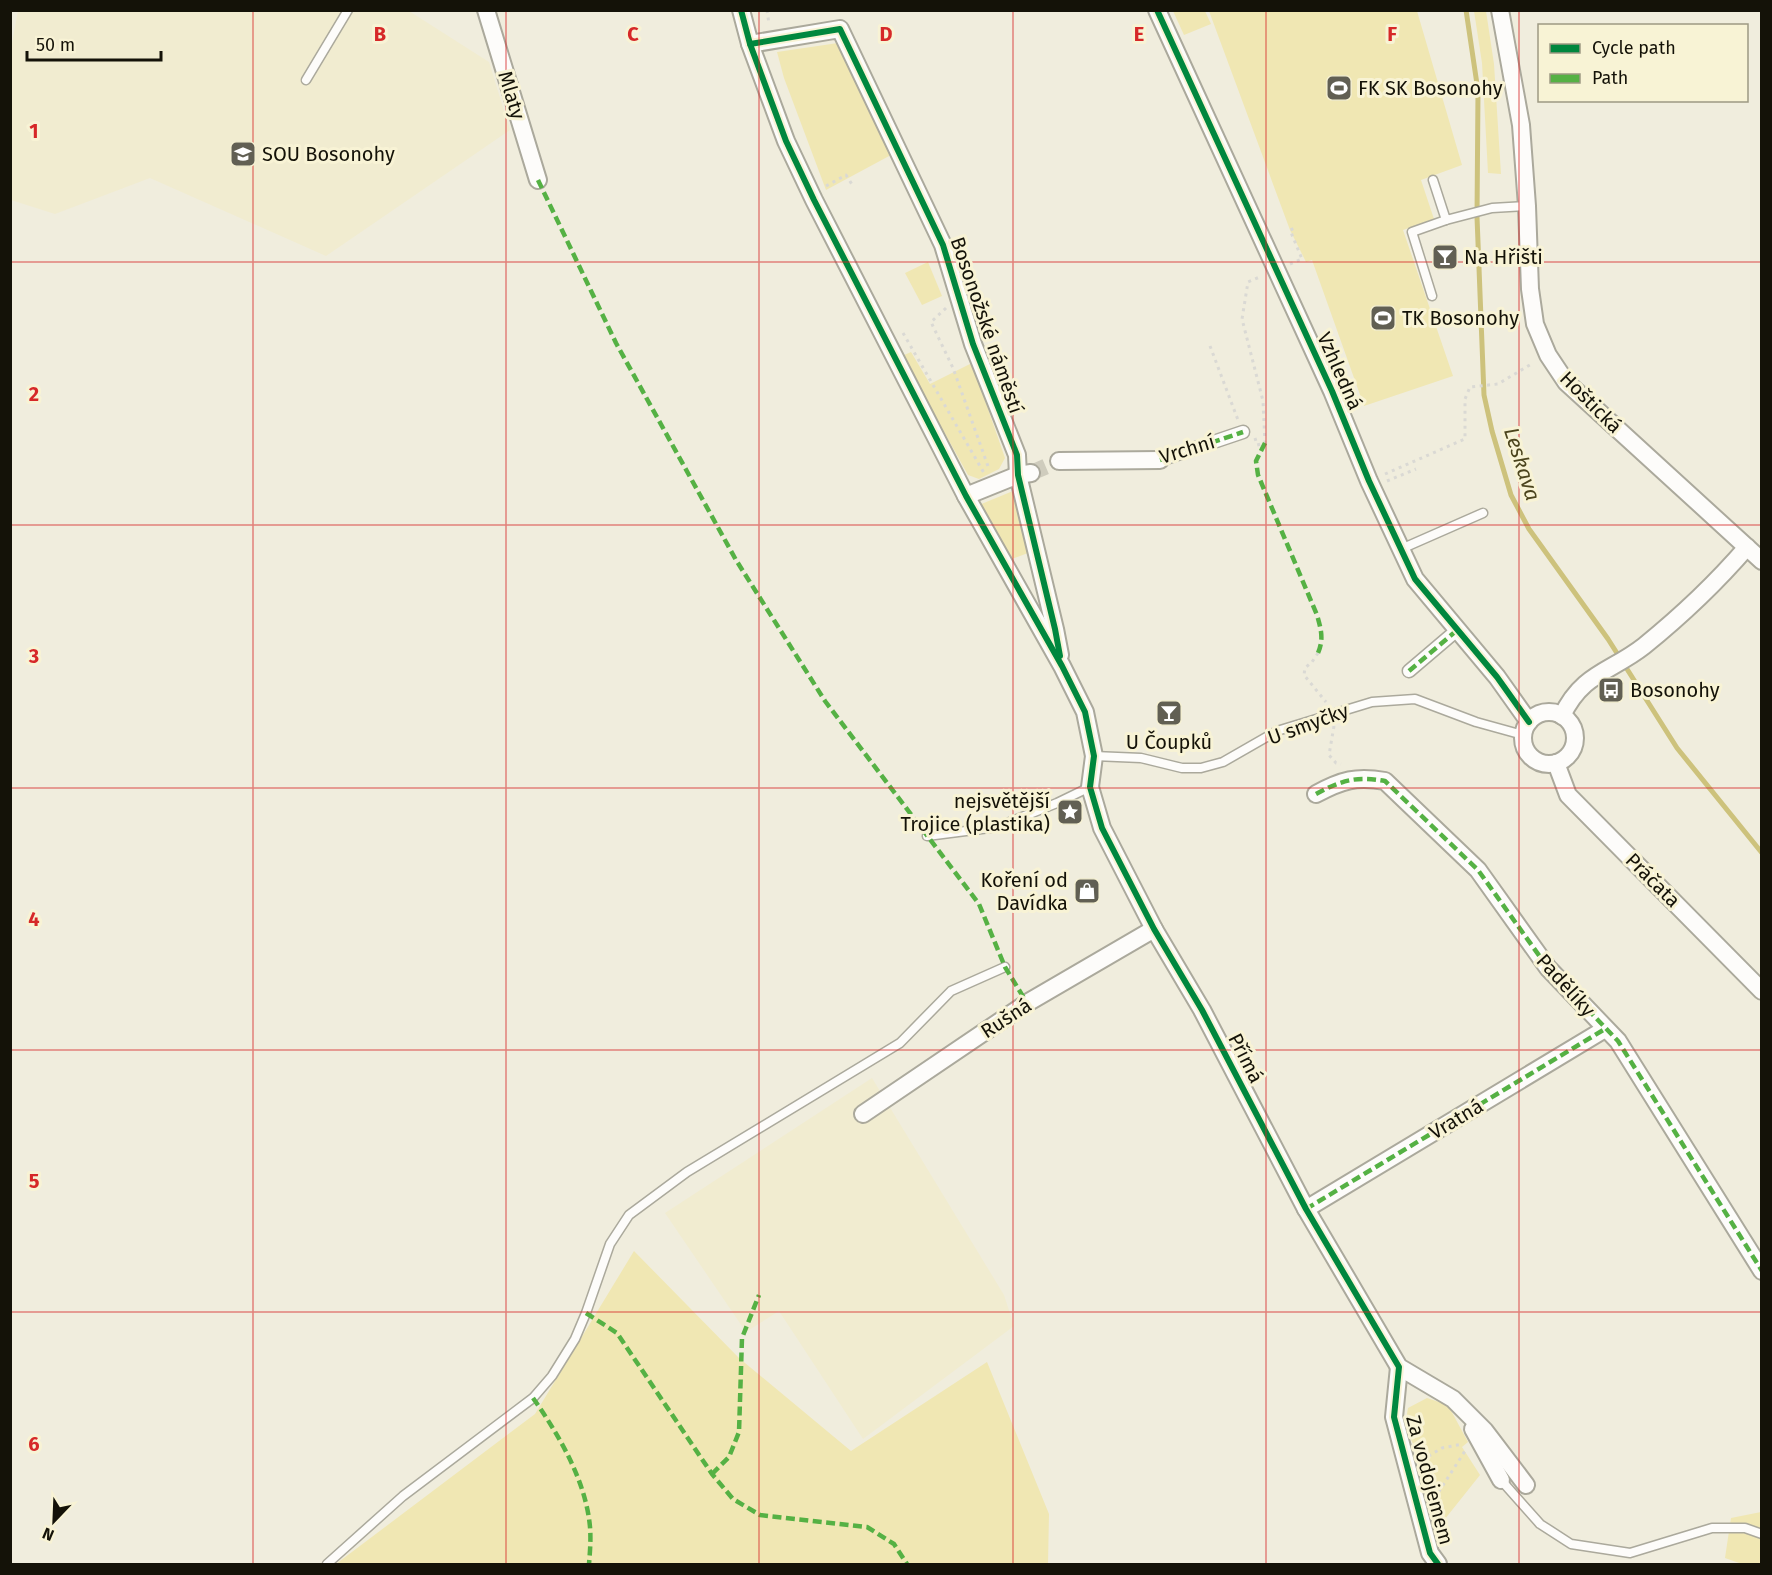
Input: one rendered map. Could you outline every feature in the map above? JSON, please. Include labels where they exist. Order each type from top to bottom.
[{"type":"street","name":"Mlaty","points":[[486,10],[538,180]]},
{"type":"street","name":"Bosonožské náměstí","points":[[741,10],[750,44],[786,141],[966,496],[1062,666],[1085,712],[1094,756]]},
{"type":"street","name":"Vzhledná","points":[[1157,10],[1332,391],[1371,484],[1415,579],[1456,631],[1497,677],[1526,729]]},
{"type":"street","name":"Hoštická","points":[[1500,10],[1521,125],[1530,289],[1535,324],[1548,355],[1566,382],[1761,561]]},
{"type":"street","name":"Bosonožské náměstí","points":[[750,44],[840,29],[943,245],[974,344],[1024,474],[1062,666]]},
{"type":"street","name":"Vrchní","points":[[1059,461],[1160,460],[1243,432]]},
{"type":"street","points":[[966,496],[1024,474]]},
{"type":"street","points":[[1562,716],[1579,689],[1646,644],[1710,588],[1747,547]]},
{"type":"street","points":[[1409,671],[1456,631]]},
{"type":"street","points":[[1545,712],[1562,716],[1573,728],[1575,743],[1567,757],[1556,763],[1543,763],[1532,758],[1525,748],[1526,729],[1545,712]]},
{"type":"street","name":"Přímá","points":[[1094,756],[1090,787],[1102,828],[1154,929],[1202,1010],[1306,1209],[1399,1368],[1453,1399],[1485,1431],[1526,1485]]},
{"type":"street","name":"Práčata","points":[[1556,763],[1568,795],[1761,991]]},
{"type":"street","name":"Padělíky","points":[[1316,794],[1337,783],[1351,779],[1385,782],[1478,870],[1548,968],[1618,1041],[1761,1270]]},
{"type":"street","name":"Rušná","points":[[863,1114],[1028,1004],[1154,929]]},
{"type":"street","name":"Vratná","points":[[1306,1209],[1605,1029]]},
{"type":"street","name":"Za vodojemem","points":[[1399,1368],[1394,1417],[1430,1553],[1438,1564]]},
{"type":"street","name":"Přímá","points":[[1453,1399],[1478,1436],[1501,1480]]},
{"type":"lane","points":[[306,80],[348,10]]},
{"type":"lane","points":[[1433,180],[1446,220]]},
{"type":"lane","points":[[1432,296],[1412,232],[1492,208],[1527,206]]},
{"type":"lane","points":[[1401,549],[1483,513]]},
{"type":"lane","name":"U smyčky","points":[[1094,756],[1141,758],[1182,768],[1201,768],[1223,762],[1278,731],[1372,702],[1415,699],[1476,722],[1526,729]]},
{"type":"lane","points":[[927,836],[997,827],[1090,787]]},
{"type":"lane","points":[[327,1564],[403,1496],[533,1398],[552,1376],[575,1339],[610,1244],[629,1215],[687,1172],[900,1042],[951,991],[1005,967]]},
{"type":"lane","points":[[1501,1480],[1540,1524],[1570,1544],[1630,1553],[1712,1528],[1745,1527],[1761,1534]]},
{"type":"path","points":[[811,193],[846,175],[853,186]]},
{"type":"path","points":[[1210,346],[1243,432],[1252,430],[1257,445],[1264,443],[1263,401],[1242,319],[1248,282],[1302,259],[1290,230],[1297,227]]},
{"type":"path","points":[[949,305],[931,321],[957,378],[988,464],[991,486]]},
{"type":"path","points":[[1371,484],[1465,439],[1465,399],[1470,387],[1498,384],[1548,355]]},
{"type":"path","points":[[1371,484],[1416,469]]},
{"type":"path","points":[[1318,653],[1305,668],[1304,675],[1335,713],[1329,755],[1336,763],[1347,765]]},
{"type":"path","points":[[1408,1468],[1442,1448],[1470,1442],[1438,1493],[1416,1499]]},
{"type":"shaded area","name":"SOU Bosonohy","points":[[18,11],[409,11],[489,62],[510,130],[326,256],[150,178],[55,214],[11,200],[10,54]]},
{"type":"shaded area","points":[[1173,11],[1205,11],[1211,24],[1184,35]]},
{"type":"shaded area","name":"FK SK Bosonohy","points":[[1209,11],[1417,11],[1462,165],[1421,180],[1434,219],[1403,230],[1453,376],[1364,406],[1312,260],[1306,262],[1290,230]]},
{"type":"shaded area","points":[[1474,11],[1486,11],[1494,64],[1501,174],[1488,173],[1482,63]]},
{"type":"shaded area","points":[[838,43],[891,155],[826,190],[784,78],[777,52]]},
{"type":"shaded area","points":[[928,262],[942,296],[922,305],[905,273]]},
{"type":"shaded area","points":[[911,352],[930,384],[972,363],[1005,458],[999,469],[979,479],[968,475],[902,356]]},
{"type":"shaded area","points":[[1013,491],[1028,553],[1009,560],[979,505]]},
{"type":"shaded area","points":[[872,1078],[1004,1295],[1014,1326],[863,1439],[779,1311],[746,1332],[665,1213]]},
{"type":"shaded area","points":[[634,1251],[739,1358],[851,1451],[987,1362],[1049,1514],[1048,1564],[336,1564],[535,1414]]},
{"type":"shaded area","points":[[1427,1398],[1448,1405],[1468,1442],[1462,1447],[1480,1475],[1437,1529],[1425,1469],[1407,1426],[1408,1408]]},
{"type":"shaded area","points":[[1761,1512],[1761,1564],[1742,1564],[1725,1558],[1731,1518]]},
{"type":"waterway","name":"Leskava","points":[[1466,10],[1478,91],[1477,217],[1484,395],[1511,495],[1529,529],[1608,639],[1677,748],[1762,853]]},
{"type":"tunnel","points":[[1031,473],[1059,461]]},
{"type":"marked path","points":[[538,180],[616,343],[736,560],[825,701],[979,904],[1005,967],[1027,1003]]},
{"type":"marked path","points":[[1160,460],[1243,432]]},
{"type":"marked path","points":[[1265,443],[1256,461],[1258,475],[1317,615],[1321,629],[1318,653]]},
{"type":"marked path","points":[[1409,671],[1456,631]]},
{"type":"marked path","points":[[1316,794],[1349,780],[1385,781],[1478,870],[1548,968],[1618,1041],[1762,1271]]},
{"type":"marked path","points":[[1306,1209],[1605,1029]]},
{"type":"marked path","points":[[712,1474],[729,1457],[739,1432],[742,1338],[759,1295]]},
{"type":"marked path","points":[[586,1313],[617,1333],[712,1474],[733,1499],[760,1515],[867,1527],[894,1544],[907,1564]]},
{"type":"marked path","points":[[533,1398],[570,1459],[583,1493],[590,1527],[589,1564]]},
{"type":"cycle path","points":[[741,10],[750,44],[786,141],[814,200],[966,496],[1062,666],[1085,712],[1094,756],[1090,787],[1102,828],[1154,929],[1202,1010],[1306,1209],[1399,1367],[1394,1417],[1430,1553],[1438,1564]]},
{"type":"cycle path","points":[[1157,10],[1332,391],[1369,481],[1415,579],[1497,677],[1529,722]]},
{"type":"cycle path","points":[[750,44],[840,29],[943,245],[973,344],[1017,455],[1018,475],[1060,656]]},
{"type":"place","name":"FK SK Bosonohy","points":[[1339,88]]},
{"type":"place","name":"SOU Bosonohy","points":[[243,154]]},
{"type":"place","name":"Na Hřišti","points":[[1445,257]]},
{"type":"place","name":"TK Bosonohy","points":[[1383,318]]},
{"type":"place","name":"Bosonohy","points":[[1611,690]]},
{"type":"place","name":"U Čoupků","points":[[1169,713]]},
{"type":"place","name":"nejsvětější Trojice (plastika)","points":[[1070,812]]},
{"type":"place","name":"Koření od Davídka","points":[[1087,891]]}]
